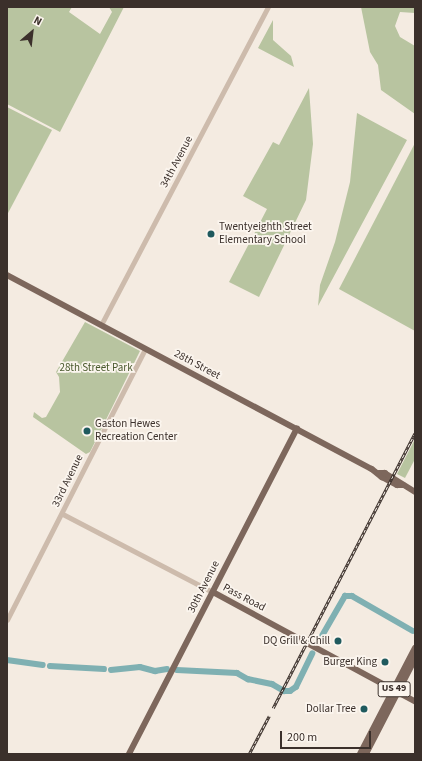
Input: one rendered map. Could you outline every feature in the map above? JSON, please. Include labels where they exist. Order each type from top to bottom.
[{"type":"main road","name":"28th Street","points":[[7,275],[379,473],[385,473],[415,492]]},
{"type":"main road","name":"30th Avenue","points":[[129,754],[298,429]]},
{"type":"main road","name":"Pass Road","points":[[213,592],[415,701]]},
{"type":"main road","name":"US 49","points":[[366,754],[415,648]]},
{"type":"main road","name":"US 49","points":[[360,754],[415,659]]},
{"type":"street","name":"34th Avenue","points":[[101,325],[268,7]]},
{"type":"street","name":"33rd Avenue","points":[[7,620],[63,514],[145,348]]},
{"type":"street","name":"Pass Road","points":[[63,514],[213,592]]},
{"type":"green space","points":[[7,7],[72,7],[69,12],[100,34],[112,12],[109,7],[124,7],[60,132],[7,104]]},
{"type":"green space","points":[[361,7],[415,7],[415,13],[400,12],[395,26],[400,37],[415,46],[415,114],[381,90],[378,65],[370,52]]},
{"type":"green space","points":[[273,20],[273,40],[291,56],[294,67],[258,48]]},
{"type":"green space","points":[[309,88],[313,144],[306,200],[259,297],[229,282],[267,209],[243,196],[273,142],[279,145]]},
{"type":"green space","points":[[7,107],[52,130],[7,215]]},
{"type":"green space","points":[[357,113],[407,140],[318,306],[320,285],[335,242],[350,182]]},
{"type":"green space","points":[[415,143],[415,331],[339,289]]},
{"type":"green space","name":"28th Street Park","points":[[85,322],[140,351],[90,452],[86,454],[33,417],[34,412],[42,418],[46,417],[60,392],[59,377],[56,372]]},
{"type":"green space","points":[[415,439],[415,459],[405,478],[397,474]]},
{"type":"waterway","points":[[319,641],[345,596],[352,596],[413,631]]},
{"type":"waterway","points":[[177,670],[237,673],[248,679],[272,684],[284,691],[290,691],[296,687],[312,654]]},
{"type":"waterway","points":[[7,660],[43,665]]},
{"type":"waterway","points":[[50,666],[104,669]]},
{"type":"waterway","points":[[111,670],[140,667],[155,671],[167,669]]},
{"type":"railway","points":[[273,708],[415,433]]},
{"type":"railway","points":[[249,754],[269,716]]},
{"type":"place","name":"Twentyeighth Street Elementary School","points":[[211,234]]},
{"type":"place","name":"Gaston Hewes Recreation Center","points":[[87,431]]},
{"type":"place","name":"DQ Grill & Chill","points":[[338,641]]},
{"type":"place","name":"Burger King","points":[[385,662]]},
{"type":"place","name":"Dollar Tree","points":[[364,709]]}]
